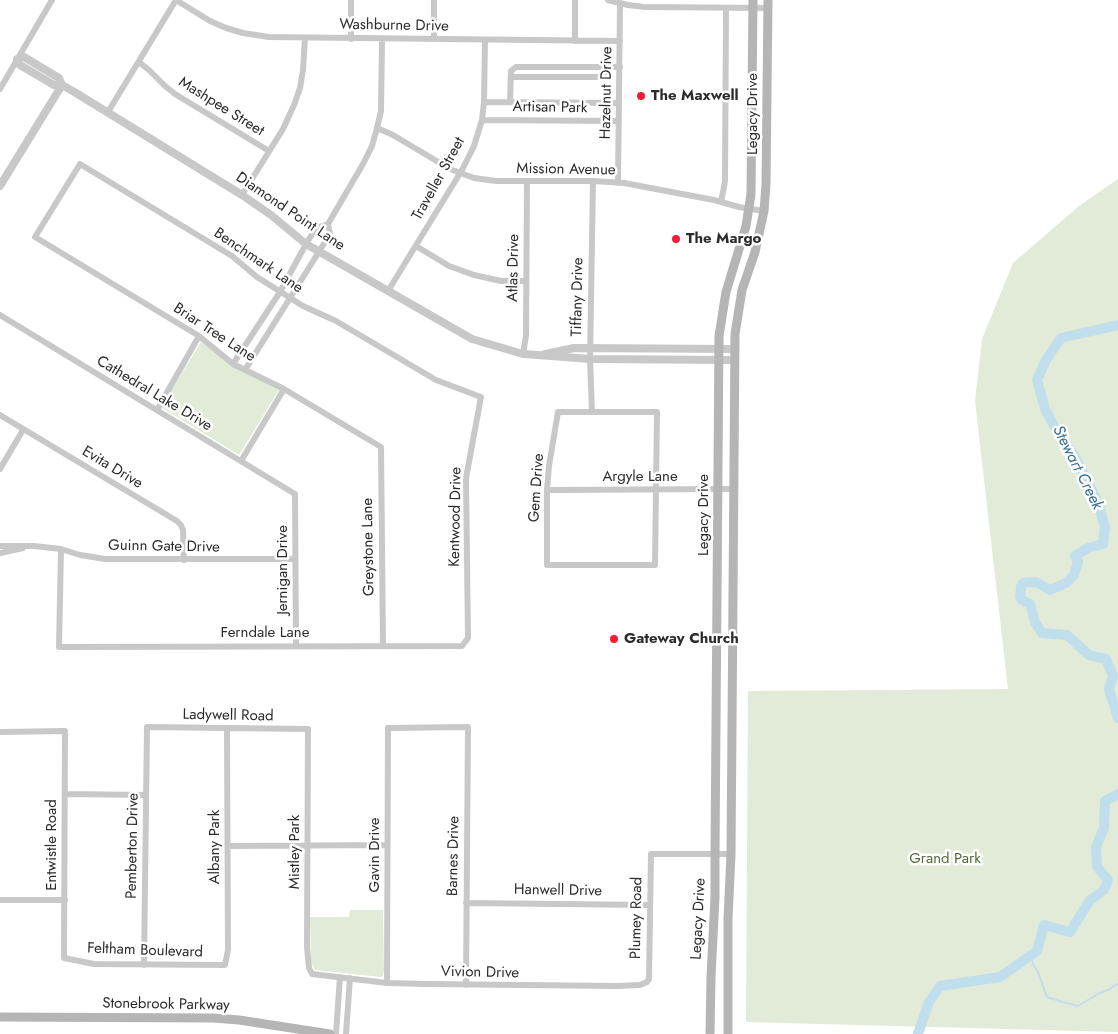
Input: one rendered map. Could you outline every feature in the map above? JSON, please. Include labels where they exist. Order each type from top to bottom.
[{"type":"main road","name":"Legacy Drive","points":[[710,1034],[710,976],[715,897],[719,349],[726,292],[746,226],[752,182],[753,4]]},
{"type":"main road","name":"Legacy Drive","points":[[728,1034],[735,334],[742,290],[759,236],[764,211],[768,4]]},
{"type":"main road","points":[[716,686],[732,686]]},
{"type":"main road","name":"Stonebrook Parkway","points":[[0,1017],[213,1018],[239,1020],[330,1034]]},
{"type":"street","points":[[0,90],[52,0]]},
{"type":"street","points":[[108,112],[176,0]]},
{"type":"street","name":"Washburne Drive","points":[[176,0],[218,24],[243,33],[269,37],[620,41]]},
{"type":"street","points":[[351,0],[351,38]]},
{"type":"street","points":[[434,0],[434,39]]},
{"type":"street","points":[[575,0],[575,41]]},
{"type":"street","points":[[608,0],[620,4],[649,8],[726,8],[768,4]]},
{"type":"street","name":"Hazelnut Drive","points":[[618,183],[620,4]]},
{"type":"street","points":[[721,202],[724,192],[726,8]]},
{"type":"street","points":[[242,195],[287,121],[297,96],[303,70],[304,38]]},
{"type":"street","points":[[233,364],[280,292],[316,228],[328,224],[364,164],[372,146],[382,102],[382,39]]},
{"type":"street","name":"Traveller Street","points":[[388,291],[460,174],[474,146],[482,120],[484,102],[485,40]]},
{"type":"street","name":"Diamond Point Lane","points":[[17,59],[24,57],[59,78],[62,86],[108,112],[242,195],[271,215],[306,244],[472,339],[523,354],[590,359],[735,360]]},
{"type":"street","name":"Mashpee Street","points":[[138,62],[175,94],[269,151]]},
{"type":"street","points":[[510,102],[511,71],[516,67],[620,67]]},
{"type":"street","points":[[511,77],[603,77],[605,76],[605,67]]},
{"type":"street","points":[[0,186],[62,86]]},
{"type":"street","name":"Artisan Park","points":[[484,102],[619,102]]},
{"type":"street","name":"Artisan Park","points":[[482,120],[619,121]]},
{"type":"street","name":"Mission Avenue","points":[[377,128],[393,135],[460,174],[474,178],[488,181],[593,181],[618,183],[764,211]]},
{"type":"street","name":"Briar Tree Lane","points":[[80,164],[35,237],[199,336],[233,364],[284,389],[381,447]]},
{"type":"street","name":"Benchmark Lane","points":[[80,164],[232,256],[257,277],[303,306],[336,321],[436,380],[481,397]]},
{"type":"street","name":"Atlas Drive","points":[[523,354],[526,336],[528,181]]},
{"type":"street","name":"Tiffany Drive","points":[[592,412],[590,348],[593,181]]},
{"type":"street","points":[[246,370],[330,234],[328,224]]},
{"type":"street","points":[[416,246],[449,266],[474,276],[526,281]]},
{"type":"street","name":"Cathedral Lake Drive","points":[[0,315],[295,494]]},
{"type":"street","points":[[157,410],[199,336]]},
{"type":"street","name":"Diamond Point Lane","points":[[538,355],[590,348],[735,349]]},
{"type":"street","points":[[241,461],[284,389]]},
{"type":"street","name":"Kentwood Drive","points":[[468,638],[466,478],[481,397]]},
{"type":"street","name":"Gem Drive","points":[[592,412],[558,412],[547,490],[547,565],[655,565],[656,490]]},
{"type":"street","points":[[592,412],[657,412],[656,490]]},
{"type":"street","name":"Evita Drive","points":[[0,415],[177,521],[183,530],[184,560]]},
{"type":"street","points":[[0,469],[24,430]]},
{"type":"street","name":"Greystone Lane","points":[[381,447],[383,646]]},
{"type":"street","name":"Argyle Lane","points":[[547,490],[734,489]]},
{"type":"street","name":"Jernigan Drive","points":[[295,494],[296,646]]},
{"type":"street","name":"Guinn Gate Drive","points":[[0,546],[34,546],[61,549],[105,560],[295,560]]},
{"type":"street","name":"Guinn Gate Drive","points":[[0,553],[34,546]]},
{"type":"street","name":"Ferndale Lane","points":[[61,549],[59,646],[462,646],[468,638]]},
{"type":"street","name":"Ladywell Road","points":[[147,727],[308,729]]},
{"type":"street","name":"Pemberton Drive","points":[[144,965],[147,727]]},
{"type":"street","name":"Albany Park","points":[[225,965],[228,950],[227,728]]},
{"type":"street","name":"Gavin Drive","points":[[387,983],[388,728],[468,728]]},
{"type":"street","name":"Barnes Drive","points":[[466,985],[468,728]]},
{"type":"street","name":"Mistley Park","points":[[308,729],[307,947],[309,968],[312,974]]},
{"type":"street","name":"Entwistle Road","points":[[0,732],[66,731],[64,958]]},
{"type":"street","points":[[65,794],[146,795]]},
{"type":"street","points":[[227,846],[387,845]]},
{"type":"street","name":"Plumey Road","points":[[647,982],[650,974],[651,854],[715,854]]},
{"type":"street","points":[[715,854],[731,854]]},
{"type":"street","points":[[0,900],[65,900]]},
{"type":"street","name":"Hanwell Drive","points":[[466,903],[650,905]]},
{"type":"street","name":"Feltham Boulevard","points":[[64,958],[94,964],[225,965]]},
{"type":"street","name":"Vivion Drive","points":[[312,974],[387,983],[466,985],[617,986],[640,985],[647,982]]},
{"type":"street","points":[[336,1034],[340,977]]},
{"type":"street","points":[[346,1034],[350,978]]},
{"type":"green space","name":"Grand Park","points":[[1118,179],[1118,1032],[746,1022],[748,691],[1008,689],[975,401],[982,339],[1013,263],[1079,206]]},
{"type":"green space","points":[[201,342],[239,370],[279,390],[239,455],[161,407]]},
{"type":"green space","points":[[350,910],[383,910],[384,970],[381,977],[315,970],[311,962],[310,917],[349,917]]},
{"type":"waterway","name":"Stewart Creek","points":[[1118,325],[1061,338],[1046,360],[1037,380],[1045,409],[1059,435],[1074,455],[1098,503],[1105,527],[1103,544],[1088,548],[1075,556],[1078,562],[1074,575],[1066,583],[1050,590],[1036,582],[1023,583],[1020,597],[1030,604],[1035,622],[1042,633],[1067,635],[1089,655],[1106,659],[1113,676],[1109,689],[1118,718]]},
{"type":"waterway","name":"Stewart Creek","points":[[918,1034],[929,1002],[940,986],[1000,977],[1037,951],[1044,925],[1070,932],[1090,900],[1104,890],[1108,880],[1097,867],[1096,847],[1104,828],[1105,801],[1118,794]]},
{"type":"waterway","points":[[1030,955],[1047,997],[1078,1006],[1118,984]]},
{"type":"place","name":"The Maxwell","points":[[641,96]]},
{"type":"place","name":"The Margo","points":[[676,239]]},
{"type":"place","name":"Gateway Church","points":[[614,639]]}]
